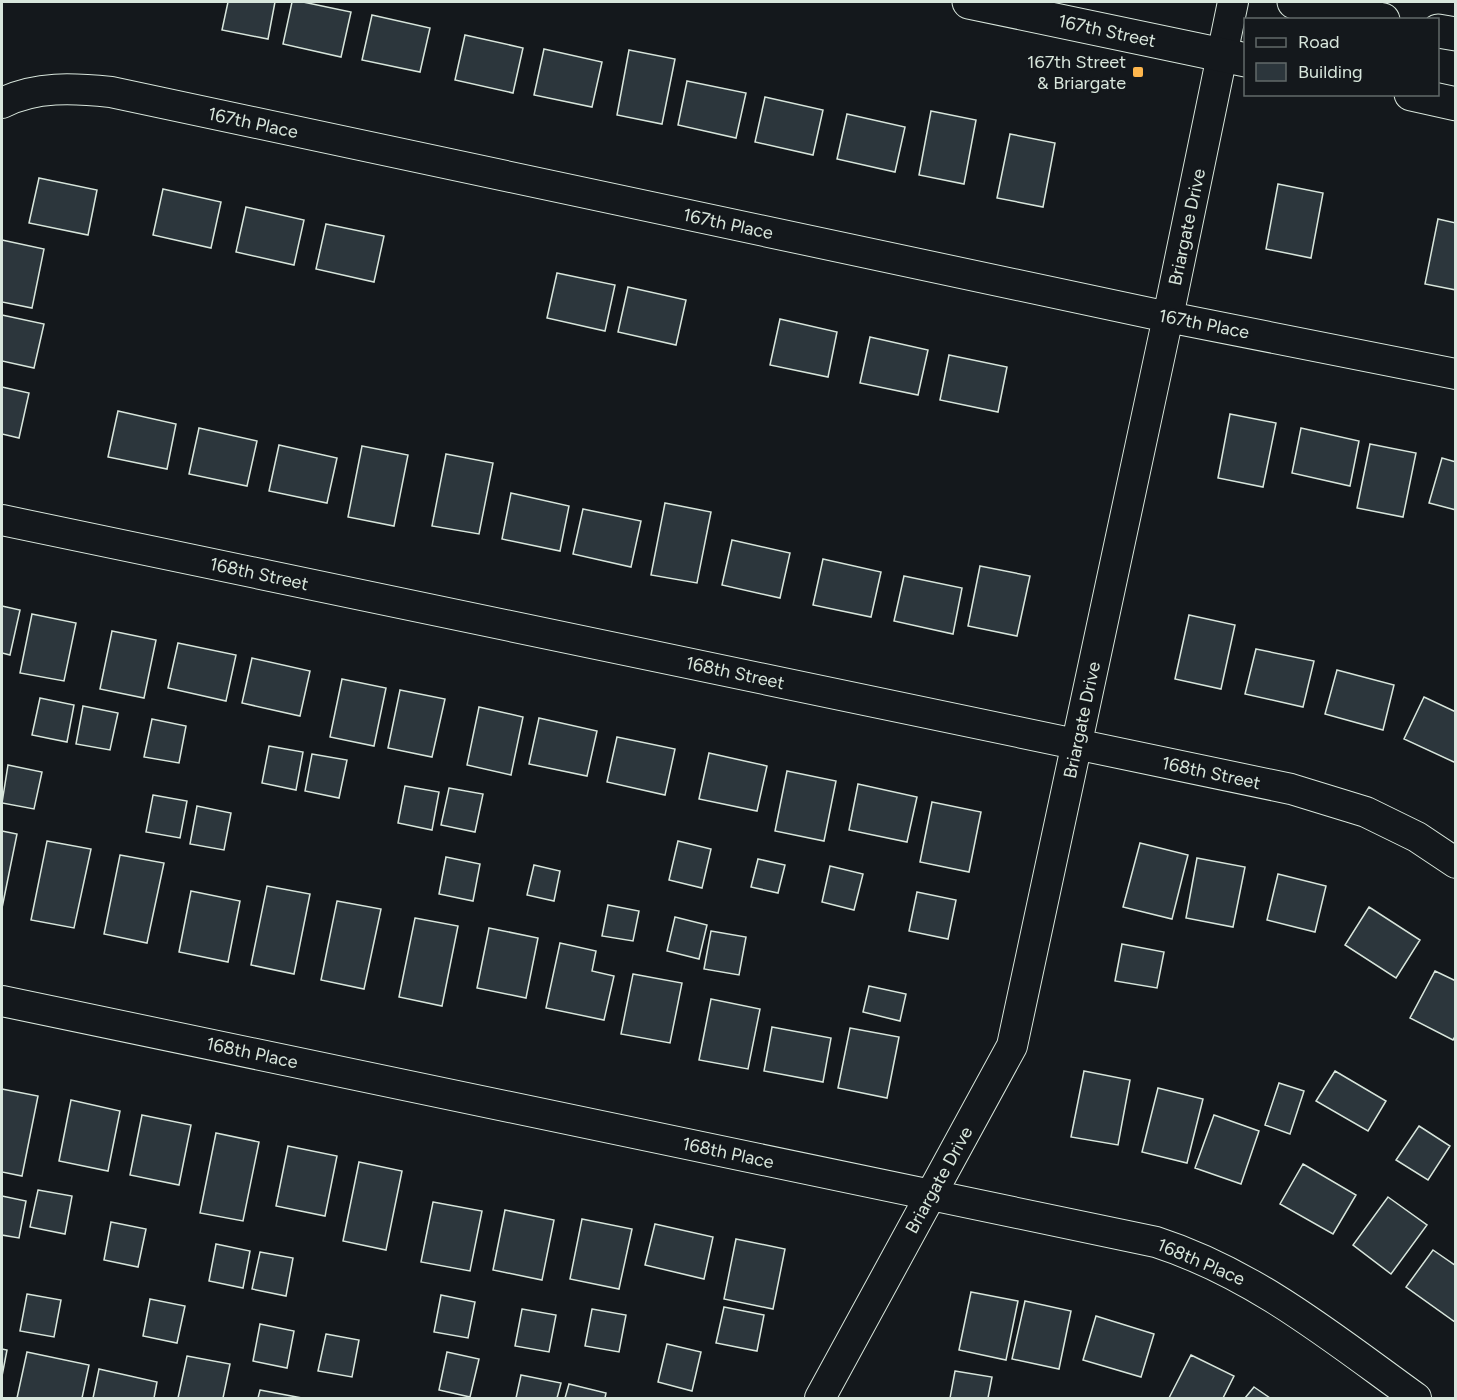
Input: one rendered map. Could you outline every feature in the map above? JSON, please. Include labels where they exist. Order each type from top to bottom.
[{"type":"main road","name":"167th Street","points":[[969,2],[1234,57]]},
{"type":"main road","points":[[1294,2],[1373,18]]},
{"type":"main road","points":[[1439,31],[1455,34]]},
{"type":"main road","points":[[1420,96],[1455,104]]},
{"type":"street","name":"Briargate Drive","points":[[820,1398],[1012,1046],[1168,317],[1234,57],[1233,2]]},
{"type":"street","name":"167th Place","points":[[2,103],[46,89],[80,88],[111,92],[1168,317],[1455,374]]},
{"type":"street","name":"168th Street","points":[[2,520],[1291,789],[1366,812],[1417,837],[1455,863]]},
{"type":"street","name":"168th Place","points":[[2,1001],[1128,1235],[1177,1249],[1232,1273],[1287,1304],[1416,1398]]},
{"type":"building","points":[[228,2],[275,2],[268,39],[222,30]]},
{"type":"building","points":[[292,2],[303,2],[351,12],[341,57],[283,44]]},
{"type":"building","points":[[372,15],[430,28],[420,72],[362,60]]},
{"type":"building","points":[[465,35],[523,48],[513,93],[455,80]]},
{"type":"building","points":[[544,49],[602,62],[592,107],[534,95]]},
{"type":"building","points":[[629,50],[675,59],[662,124],[617,115]]},
{"type":"building","points":[[687,81],[746,93],[736,138],[678,125]]},
{"type":"building","points":[[765,97],[823,110],[813,155],[755,142]]},
{"type":"building","points":[[931,111],[976,120],[964,184],[919,175]]},
{"type":"building","points":[[847,114],[905,127],[895,172],[837,159]]},
{"type":"building","points":[[1010,134],[1055,143],[1043,207],[997,198]]},
{"type":"building","points":[[39,178],[97,190],[88,235],[29,223]]},
{"type":"building","points":[[1278,184],[1323,193],[1311,258],[1266,249]]},
{"type":"building","points":[[163,189],[221,202],[211,248],[153,235]]},
{"type":"building","points":[[246,207],[304,220],[294,265],[236,252]]},
{"type":"building","points":[[1438,219],[1456,223],[1456,290],[1425,284]]},
{"type":"building","points":[[326,224],[384,236],[374,282],[316,269]]},
{"type":"building","points":[[2,240],[44,249],[32,308],[2,302]]},
{"type":"building","points":[[557,273],[615,285],[605,331],[547,318]]},
{"type":"building","points":[[628,287],[686,300],[676,345],[618,332]]},
{"type":"building","points":[[2,315],[44,324],[34,368],[2,361]]},
{"type":"building","points":[[780,319],[837,332],[828,377],[770,365]]},
{"type":"building","points":[[870,337],[928,350],[918,395],[860,383]]},
{"type":"building","points":[[949,355],[1007,367],[998,412],[940,400]]},
{"type":"building","points":[[2,387],[29,393],[19,438],[2,434]]},
{"type":"building","points":[[118,411],[176,424],[167,469],[108,457]]},
{"type":"building","points":[[1230,414],[1276,423],[1263,487],[1218,478]]},
{"type":"building","points":[[199,428],[257,441],[247,486],[189,474]]},
{"type":"building","points":[[1301,428],[1359,441],[1350,486],[1292,473]]},
{"type":"building","points":[[1370,444],[1416,453],[1403,517],[1357,508]]},
{"type":"building","points":[[279,445],[337,458],[327,503],[269,491]]},
{"type":"building","points":[[362,446],[408,455],[394,526],[348,517]]},
{"type":"building","points":[[446,454],[493,463],[479,534],[432,526]]},
{"type":"building","points":[[1442,458],[1456,462],[1456,510],[1429,503]]},
{"type":"building","points":[[511,493],[569,506],[560,551],[502,539]]},
{"type":"building","points":[[665,503],[711,512],[697,583],[651,575]]},
{"type":"building","points":[[583,509],[641,521],[631,567],[573,554]]},
{"type":"building","points":[[732,540],[790,553],[780,598],[722,585]]},
{"type":"building","points":[[823,559],[881,572],[871,617],[813,605]]},
{"type":"building","points":[[980,566],[1030,576],[1017,636],[968,626]]},
{"type":"building","points":[[904,576],[962,588],[953,634],[894,621]]},
{"type":"building","points":[[2,606],[20,610],[10,655],[2,653]]},
{"type":"building","points":[[32,614],[76,623],[64,681],[20,673]]},
{"type":"building","points":[[1189,615],[1235,625],[1221,689],[1175,679]]},
{"type":"building","points":[[112,631],[156,640],[144,698],[100,689]]},
{"type":"building","points":[[178,643],[236,655],[226,701],[168,688]]},
{"type":"building","points":[[1256,649],[1314,661],[1303,707],[1245,694]]},
{"type":"building","points":[[252,658],[310,671],[300,716],[242,703]]},
{"type":"building","points":[[1337,670],[1394,685],[1383,730],[1325,714]]},
{"type":"building","points":[[342,679],[386,688],[374,746],[330,737]]},
{"type":"building","points":[[400,690],[445,699],[432,757],[388,748]]},
{"type":"building","points":[[1424,697],[1456,712],[1456,763],[1404,739]]},
{"type":"building","points":[[40,698],[74,705],[67,742],[32,735]]},
{"type":"building","points":[[83,706],[118,713],[110,750],[76,744]]},
{"type":"building","points":[[479,707],[523,717],[511,775],[467,765]]},
{"type":"building","points":[[539,718],[597,731],[587,776],[529,764]]},
{"type":"building","points":[[152,719],[186,726],[179,763],[144,757]]},
{"type":"building","points":[[617,737],[675,749],[665,795],[607,782]]},
{"type":"building","points":[[269,746],[303,752],[296,790],[262,783]]},
{"type":"building","points":[[709,753],[767,766],[757,811],[699,799]]},
{"type":"building","points":[[312,754],[347,760],[339,798],[305,791]]},
{"type":"building","points":[[8,765],[42,772],[34,809],[2,803]]},
{"type":"building","points":[[787,771],[836,781],[824,841],[775,831]]},
{"type":"building","points":[[858,784],[917,797],[907,842],[849,830]]},
{"type":"building","points":[[405,786],[439,792],[432,830],[398,823]]},
{"type":"building","points":[[449,788],[483,794],[475,832],[441,825]]},
{"type":"building","points":[[153,795],[187,801],[180,838],[146,832]]},
{"type":"building","points":[[932,802],[981,812],[969,872],[920,862]]},
{"type":"building","points":[[197,806],[231,813],[224,850],[190,844]]},
{"type":"building","points":[[2,831],[17,834],[2,908]]},
{"type":"building","points":[[47,841],[91,849],[74,928],[31,920]]},
{"type":"building","points":[[678,841],[711,849],[702,888],[669,880]]},
{"type":"building","points":[[1140,843],[1188,855],[1172,919],[1123,907]]},
{"type":"building","points":[[120,855],[164,863],[147,943],[104,934]]},
{"type":"building","points":[[446,857],[480,864],[473,901],[439,894]]},
{"type":"building","points":[[1197,858],[1245,867],[1233,927],[1186,918]]},
{"type":"building","points":[[758,859],[785,865],[778,893],[751,887]]},
{"type":"building","points":[[534,865],[560,871],[554,901],[527,895]]},
{"type":"building","points":[[830,866],[863,874],[854,910],[822,902]]},
{"type":"building","points":[[1278,874],[1326,886],[1315,932],[1267,920]]},
{"type":"building","points":[[267,886],[310,894],[294,974],[251,965]]},
{"type":"building","points":[[191,891],[240,901],[228,962],[179,952]]},
{"type":"building","points":[[917,892],[956,900],[948,939],[909,931]]},
{"type":"building","points":[[337,901],[381,909],[364,989],[321,980]]},
{"type":"building","points":[[608,905],[639,911],[633,941],[602,936]]},
{"type":"building","points":[[1369,907],[1420,940],[1396,978],[1345,945]]},
{"type":"building","points":[[675,917],[707,925],[699,959],[667,951]]},
{"type":"building","points":[[415,918],[458,926],[442,1006],[399,997]]},
{"type":"building","points":[[489,928],[538,938],[526,998],[477,988]]},
{"type":"building","points":[[711,931],[746,937],[739,975],[704,969]]},
{"type":"building","points":[[560,943],[596,951],[592,971],[614,976],[604,1020],[546,1008]]},
{"type":"building","points":[[1122,944],[1164,952],[1157,988],[1115,981]]},
{"type":"building","points":[[1435,971],[1456,981],[1456,1035],[1453,1040],[1410,1018]]},
{"type":"building","points":[[633,974],[682,983],[670,1043],[621,1034]]},
{"type":"building","points":[[869,986],[906,994],[900,1021],[863,1012]]},
{"type":"building","points":[[711,999],[760,1009],[748,1069],[699,1060]]},
{"type":"building","points":[[772,1027],[831,1038],[823,1082],[764,1071]]},
{"type":"building","points":[[850,1028],[899,1037],[887,1098],[838,1088]]},
{"type":"building","points":[[1084,1071],[1130,1080],[1118,1145],[1071,1137]]},
{"type":"building","points":[[1335,1071],[1386,1101],[1368,1131],[1316,1101]]},
{"type":"building","points":[[1279,1083],[1304,1091],[1290,1134],[1265,1125]]},
{"type":"building","points":[[1158,1088],[1203,1099],[1187,1163],[1142,1152]]},
{"type":"building","points":[[2,1089],[38,1096],[22,1176],[2,1172]]},
{"type":"building","points":[[71,1100],[120,1111],[108,1171],[59,1161]]},
{"type":"building","points":[[142,1115],[191,1125],[179,1185],[130,1175]]},
{"type":"building","points":[[1214,1115],[1259,1131],[1241,1184],[1195,1168]]},
{"type":"building","points":[[1419,1126],[1450,1146],[1428,1180],[1396,1160]]},
{"type":"building","points":[[216,1133],[259,1142],[243,1221],[200,1213]]},
{"type":"building","points":[[288,1146],[337,1156],[325,1216],[276,1206]]},
{"type":"building","points":[[359,1162],[402,1171],[386,1250],[343,1241]]},
{"type":"building","points":[[1303,1164],[1356,1195],[1333,1234],[1280,1204]]},
{"type":"building","points":[[38,1190],[72,1196],[65,1234],[30,1227]]},
{"type":"building","points":[[2,1196],[26,1201],[19,1238],[2,1235]]},
{"type":"building","points":[[1388,1197],[1427,1225],[1391,1274],[1353,1245]]},
{"type":"building","points":[[433,1202],[482,1211],[470,1271],[421,1262]]},
{"type":"building","points":[[505,1210],[554,1220],[542,1280],[493,1270]]},
{"type":"building","points":[[582,1219],[632,1229],[619,1289],[570,1279]]},
{"type":"building","points":[[111,1222],[146,1229],[138,1267],[104,1260]]},
{"type":"building","points":[[655,1224],[713,1237],[704,1279],[645,1265]]},
{"type":"building","points":[[736,1239],[785,1249],[773,1309],[724,1299]]},
{"type":"building","points":[[216,1244],[250,1251],[243,1288],[209,1281]]},
{"type":"building","points":[[1433,1250],[1456,1266],[1455,1322],[1406,1287]]},
{"type":"building","points":[[260,1252],[293,1258],[286,1296],[252,1289]]},
{"type":"building","points":[[971,1292],[1018,1301],[1006,1360],[959,1350]]},
{"type":"building","points":[[27,1294],[61,1300],[54,1337],[20,1331]]},
{"type":"building","points":[[441,1295],[475,1302],[468,1338],[434,1332]]},
{"type":"building","points":[[150,1299],[185,1306],[177,1343],[143,1336]]},
{"type":"building","points":[[1025,1301],[1071,1311],[1059,1369],[1012,1359]]},
{"type":"building","points":[[724,1307],[764,1315],[757,1351],[716,1343]]},
{"type":"building","points":[[522,1309],[556,1315],[549,1352],[515,1346]]},
{"type":"building","points":[[592,1309],[626,1315],[619,1352],[585,1346]]},
{"type":"building","points":[[1096,1316],[1154,1334],[1141,1377],[1083,1360]]},
{"type":"building","points":[[260,1324],[294,1331],[287,1368],[253,1361]]},
{"type":"building","points":[[326,1334],[359,1340],[352,1377],[318,1371]]},
{"type":"building","points":[[667,1344],[701,1352],[692,1391],[658,1382]]},
{"type":"building","points":[[2,1349],[7,1350],[2,1376]]},
{"type":"building","points":[[27,1352],[89,1365],[82,1398],[17,1398]]},
{"type":"building","points":[[447,1352],[479,1359],[470,1397],[439,1390]]},
{"type":"building","points":[[1191,1355],[1234,1376],[1223,1398],[1169,1398]]},
{"type":"building","points":[[187,1356],[230,1364],[223,1398],[178,1398]]},
{"type":"building","points":[[99,1369],[157,1382],[154,1398],[93,1398]]},
{"type":"building","points":[[955,1371],[992,1377],[988,1398],[950,1398]]},
{"type":"building","points":[[521,1375],[561,1383],[557,1398],[516,1398]]},
{"type":"building","points":[[569,1384],[606,1393],[605,1398],[565,1398]]},
{"type":"building","points":[[1254,1387],[1270,1398],[1245,1398]]},
{"type":"building","points":[[260,1390],[302,1398],[258,1398]]},
{"type":"place","name":"167th Street & Briargate","points":[[1138,72]]}]
